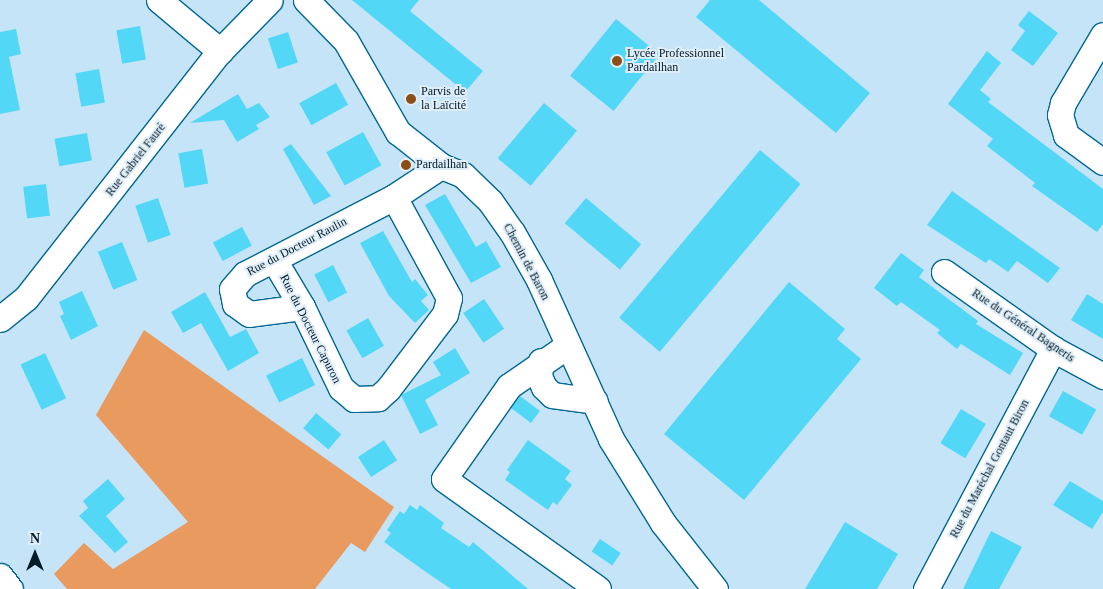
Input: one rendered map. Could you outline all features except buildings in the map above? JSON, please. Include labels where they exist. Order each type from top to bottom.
[{"type":"street","points":[[159,0],[220,51]]},
{"type":"street","name":"Rue Gabriel Fauré","points":[[0,318],[26,298],[56,264],[220,51],[270,0]]},
{"type":"street","name":"Chemin de Baron","points":[[306,0],[346,41],[398,132],[441,166],[463,175],[490,201],[512,232],[540,280],[567,346],[595,401],[611,439],[663,523],[715,589]]},
{"type":"street","points":[[1103,35],[1063,103],[1060,115],[1066,136],[1103,162]]},
{"type":"street","name":"Rue du Docteur Raulin","points":[[302,307],[249,314],[236,304],[232,297],[236,282],[394,197],[441,166]]},
{"type":"street","name":"Rue du Docteur Capuron","points":[[274,260],[302,307],[346,394],[367,401],[378,398],[388,389],[445,314],[449,298],[394,197]]},
{"type":"street","name":"Rue du Général Bagneris","points":[[944,272],[1054,349],[1103,376]]},
{"type":"street","points":[[567,346],[541,361],[509,386],[444,479],[598,589]]},
{"type":"street","name":"Rue du Maréchal Gontaut Biron","points":[[926,589],[1054,349]]},
{"type":"street","points":[[541,361],[540,376],[544,387],[552,395],[595,401]]},
{"type":"street","points":[[0,576],[10,589]]},
{"type":"shaded area","points":[[144,330],[394,507],[365,552],[351,543],[315,589],[67,589],[54,574],[84,543],[113,569],[188,522],[96,415]]},
{"type":"place","name":"Lycée Professionnel Pardailhan","points":[[617,61]]},
{"type":"place","name":"Parvis de la Laïcité","points":[[411,99]]},
{"type":"place","name":"Pardailhan","points":[[406,165]]}]
